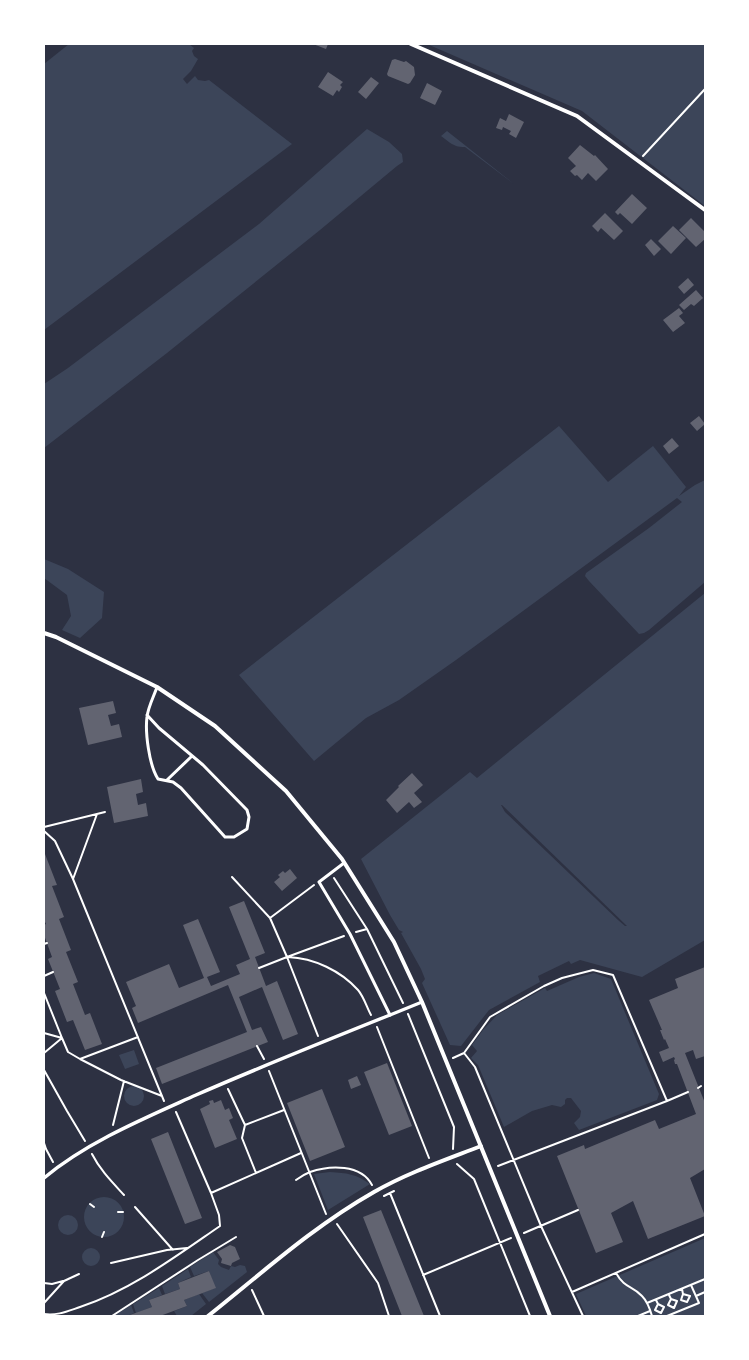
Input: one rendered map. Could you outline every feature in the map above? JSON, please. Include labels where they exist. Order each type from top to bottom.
[{"type":"street","points":[[411,44],[577,116],[705,210]]},
{"type":"street","points":[[44,632],[157,686],[215,726],[286,791],[344,863],[394,942],[422,1002],[550,1316]]},
{"type":"street","points":[[44,1178],[56,1168],[111,1134],[267,1065],[390,1015]]},
{"type":"street","points":[[208,1316],[328,1220],[375,1191],[431,1165],[481,1146]]},
{"type":"lane","points":[[147,715],[159,728],[203,765],[247,810],[249,817],[247,828],[234,837],[225,837],[181,788],[173,782],[158,779],[153,767],[147,739],[147,715],[157,686]]},
{"type":"lane","points":[[166,780],[192,756]]},
{"type":"lane","points":[[344,863],[319,882],[350,934],[390,1015],[422,1002]]},
{"type":"path","points":[[638,161],[705,89]]},
{"type":"path","points":[[44,827],[105,812]]},
{"type":"path","points":[[74,879],[97,814]]},
{"type":"path","points":[[44,831],[55,841],[74,879],[167,1108]]},
{"type":"path","points":[[330,873],[367,929]]},
{"type":"path","points":[[232,877],[270,918],[321,1043]]},
{"type":"path","points":[[270,918],[319,882]]},
{"type":"path","points":[[259,968],[287,957],[298,958],[320,964],[338,973],[359,991],[375,1021],[431,1165]]},
{"type":"path","points":[[446,1061],[464,1053],[490,1016],[544,986],[562,978],[594,970],[613,975],[667,1101]]},
{"type":"path","points":[[44,976],[53,972]]},
{"type":"path","points":[[44,993],[68,1052],[124,1081],[162,1096]]},
{"type":"path","points":[[44,1033],[62,1038]]},
{"type":"path","points":[[80,1059],[138,1037]]},
{"type":"path","points":[[44,1053],[62,1038]]},
{"type":"path","points":[[257,1046],[267,1065],[328,1220],[338,1224],[378,1283],[389,1316]]},
{"type":"path","points":[[464,1053],[474,1067],[541,1226],[583,1316]]},
{"type":"path","points":[[44,1070],[96,1161],[124,1195]]},
{"type":"path","points":[[111,1134],[124,1081]]},
{"type":"path","points":[[225,1083],[245,1125],[242,1138],[256,1173]]},
{"type":"path","points":[[490,1169],[688,1092]]},
{"type":"path","points":[[44,1314],[63,1313],[94,1303],[120,1290],[151,1273],[220,1226],[219,1215],[211,1193],[174,1105]]},
{"type":"path","points":[[245,1125],[284,1110]]},
{"type":"path","points":[[44,1143],[56,1168]]},
{"type":"path","points":[[211,1193],[301,1153]]},
{"type":"path","points":[[452,1166],[457,1164],[474,1180],[530,1316]]},
{"type":"path","points":[[296,1180],[309,1173],[328,1168],[347,1169],[363,1174],[375,1191]]},
{"type":"path","points":[[380,1198],[395,1190]]},
{"type":"path","points":[[390,1193],[440,1316]]},
{"type":"path","points":[[90,1204],[94,1207]]},
{"type":"path","points":[[135,1207],[172,1250]]},
{"type":"path","points":[[423,1274],[578,1210]]},
{"type":"path","points":[[118,1212],[123,1212]]},
{"type":"path","points":[[102,1237],[104,1232]]},
{"type":"path","points":[[572,1292],[705,1234]]},
{"type":"path","points":[[112,1316],[236,1237]]},
{"type":"path","points":[[111,1263],[133,1257],[188,1248]]},
{"type":"path","points":[[616,1272],[620,1281],[638,1291],[644,1297],[652,1316]]},
{"type":"path","points":[[44,1283],[52,1284],[64,1281],[79,1274]]},
{"type":"path","points":[[647,1303],[705,1280]]},
{"type":"path","points":[[44,1303],[64,1281]]},
{"type":"path","points":[[248,1284],[254,1293],[264,1316]]},
{"type":"path","points":[[667,1316],[699,1303],[691,1285]]},
{"type":"path","points":[[681,1300],[683,1294],[682,1289]]},
{"type":"path","points":[[683,1294],[690,1296],[705,1292]]},
{"type":"path","points":[[663,1316],[662,1313],[664,1307],[668,1305],[671,1299],[669,1294]]},
{"type":"path","points":[[689,1307],[687,1302],[690,1296]]},
{"type":"path","points":[[671,1299],[687,1302]]},
{"type":"path","points":[[656,1300],[658,1304],[664,1307]]},
{"type":"path","points":[[674,1308],[677,1301]]},
{"type":"path","points":[[655,1310],[658,1304]]},
{"type":"path","points":[[668,1305],[674,1308],[676,1312]]},
{"type":"path","points":[[638,1316],[655,1310],[662,1313]]},
{"type":"shaded area","points":[[69,44],[189,44],[194,48],[192,51],[194,56],[198,59],[191,71],[183,79],[187,84],[195,76],[198,80],[209,80],[292,144],[44,330],[44,64]]},
{"type":"shaded area","points":[[427,44],[705,44],[705,206],[582,111]]},
{"type":"shaded area","points":[[367,129],[389,142],[402,154],[403,162],[167,353],[44,448],[44,384],[68,368],[259,224]]},
{"type":"shaded area","points":[[447,131],[514,184],[465,147],[455,146],[441,136]]},
{"type":"shaded area","points":[[559,426],[608,482],[653,446],[686,487],[679,496],[705,480],[705,582],[649,630],[639,634],[585,576],[586,573],[649,528],[682,502],[677,498],[456,660],[399,700],[366,718],[314,761],[239,675]]},
{"type":"shaded area","points":[[44,559],[68,569],[104,592],[102,618],[80,638],[62,630],[71,616],[67,595],[44,578]]},
{"type":"shaded area","points":[[705,593],[705,940],[642,977],[580,960],[571,964],[569,961],[538,976],[540,982],[489,1010],[461,1046],[450,1045],[422,983],[425,979],[421,969],[401,933],[403,932],[399,930],[390,915],[361,859],[470,772],[477,778]],"holes":[[[502,805],[627,926],[618,920],[505,812]]]},
{"type":"shaded area","points":[[594,973],[611,979],[659,1094],[657,1100],[579,1130],[574,1123],[580,1117],[581,1111],[571,1098],[567,1098],[565,1100],[565,1104],[561,1107],[552,1105],[532,1111],[504,1127],[478,1065],[471,1058],[477,1051],[472,1045],[497,1015],[545,988],[547,991],[579,977]]},
{"type":"shaded area","points":[[134,1050],[139,1064],[125,1069],[119,1055]]},
{"type":"shaded area","points":[[134,1086],[141,1089],[144,1096],[141,1103],[134,1106],[127,1103],[124,1096],[127,1089]]},
{"type":"shaded area","points":[[330,1172],[351,1175],[370,1184],[328,1210],[314,1174]]},
{"type":"shaded area","points":[[104,1197],[112,1199],[118,1203],[122,1209],[124,1217],[122,1225],[118,1231],[112,1235],[104,1237],[96,1235],[90,1231],[86,1225],[84,1217],[86,1209],[90,1203],[96,1199]]},
{"type":"shaded area","points":[[68,1215],[75,1218],[78,1225],[75,1232],[68,1235],[61,1232],[58,1225],[61,1218]]},
{"type":"shaded area","points":[[705,1238],[705,1316],[586,1316],[576,1294]]},
{"type":"shaded area","points":[[91,1248],[97,1251],[100,1257],[97,1263],[91,1266],[85,1263],[82,1257],[85,1251]]},
{"type":"shaded area","points":[[213,1252],[219,1260],[218,1264],[221,1267],[229,1270],[231,1266],[235,1267],[240,1265],[245,1266],[247,1272],[209,1302],[202,1293],[215,1288],[209,1271],[194,1276],[190,1267]]},
{"type":"shaded area","points":[[188,1269],[191,1277],[178,1283],[180,1289],[165,1294],[162,1286]]},
{"type":"shaded area","points":[[159,1288],[162,1295],[149,1300],[152,1307],[136,1313],[133,1304]]},
{"type":"shaded area","points":[[199,1294],[206,1304],[191,1316],[177,1316],[174,1311],[187,1306],[184,1300]]},
{"type":"shaded area","points":[[131,1305],[134,1313],[127,1316],[114,1316]]},
{"type":"building","points":[[313,44],[328,44],[326,49]]},
{"type":"building","points":[[395,59],[404,62],[406,61],[414,67],[415,75],[410,83],[408,84],[388,76],[387,74],[392,60]]},
{"type":"building","points":[[328,72],[343,82],[340,85],[342,87],[339,92],[337,90],[333,96],[318,87]]},
{"type":"building","points":[[371,77],[379,83],[366,99],[358,92]]},
{"type":"building","points":[[427,83],[442,91],[435,105],[420,98]]},
{"type":"building","points":[[509,114],[524,122],[516,138],[509,134],[511,131],[503,127],[502,130],[496,128],[500,118],[506,121]]},
{"type":"building","points":[[580,145],[594,156],[595,155],[608,169],[596,181],[588,173],[582,180],[570,171],[576,166],[568,158]]},
{"type":"building","points":[[632,194],[647,208],[632,224],[620,213],[618,215],[615,212]]},
{"type":"building","points":[[605,213],[623,231],[614,240],[601,228],[598,232],[592,226]]},
{"type":"building","points":[[691,218],[705,232],[705,239],[696,247],[679,230]]},
{"type":"building","points":[[673,226],[686,238],[671,254],[658,241]]},
{"type":"building","points":[[651,239],[661,249],[654,256],[645,245]]},
{"type":"building","points":[[688,278],[694,285],[684,294],[678,287]]},
{"type":"building","points":[[696,290],[703,298],[694,306],[691,304],[684,310],[679,305]]},
{"type":"building","points":[[679,308],[683,313],[679,316],[685,323],[673,332],[663,320]]},
{"type":"building","points":[[699,416],[705,424],[697,431],[690,423]]},
{"type":"building","points":[[672,438],[679,446],[669,454],[663,446]]},
{"type":"building","points":[[113,701],[116,713],[108,715],[111,726],[119,724],[122,737],[88,745],[79,708]]},
{"type":"building","points":[[412,773],[423,785],[414,793],[422,802],[414,808],[409,802],[397,813],[386,800]]},
{"type":"building","points":[[141,779],[143,792],[136,794],[138,805],[146,803],[148,816],[114,823],[107,787]]},
{"type":"building","points":[[44,854],[57,885],[52,886],[64,917],[59,919],[71,950],[66,952],[78,982],[73,984],[85,1015],[90,1013],[102,1044],[85,1050],[73,1020],[67,1022],[55,991],[60,989],[48,959],[52,957],[44,935],[44,925],[46,924],[44,920]]},
{"type":"building","points":[[290,869],[297,878],[282,891],[274,882],[280,877],[278,875],[283,871],[285,873]]},
{"type":"building","points":[[244,901],[265,953],[255,957],[266,986],[277,981],[298,1034],[283,1040],[262,987],[239,997],[252,1030],[261,1027],[268,1042],[162,1084],[156,1068],[247,1032],[228,985],[138,1023],[132,1008],[136,1006],[126,982],[169,964],[179,988],[204,978],[183,925],[198,919],[220,972],[207,977],[211,986],[240,974],[236,965],[250,959],[229,907]]},
{"type":"building","points":[[705,967],[705,1056],[696,1059],[693,1050],[685,1053],[705,1103],[705,1169],[690,1178],[705,1216],[648,1239],[633,1201],[611,1213],[623,1242],[596,1253],[557,1156],[584,1145],[585,1149],[655,1120],[659,1129],[696,1114],[677,1064],[675,1064],[674,1057],[663,1062],[659,1052],[669,1048],[665,1039],[664,1040],[660,1030],[662,1030],[649,1000],[678,988],[675,979]]},
{"type":"building","points":[[387,1063],[412,1126],[389,1135],[364,1072]]},
{"type":"building","points":[[357,1076],[361,1085],[351,1089],[348,1080]]},
{"type":"building","points":[[322,1089],[345,1147],[310,1161],[287,1103]]},
{"type":"building","points":[[213,1100],[214,1103],[221,1100],[225,1110],[229,1108],[233,1118],[229,1120],[237,1139],[215,1148],[200,1109],[210,1104],[209,1101]]},
{"type":"building","points":[[168,1132],[202,1218],[185,1224],[151,1139]]},
{"type":"building","points":[[381,1210],[424,1316],[402,1316],[363,1217]]},
{"type":"building","points":[[230,1245],[235,1247],[240,1259],[232,1263],[231,1266],[221,1263],[222,1259],[217,1252]]},
{"type":"building","points":[[209,1271],[216,1288],[184,1300],[187,1306],[160,1316],[127,1316],[152,1307],[149,1300],[180,1289],[178,1283]]}]
